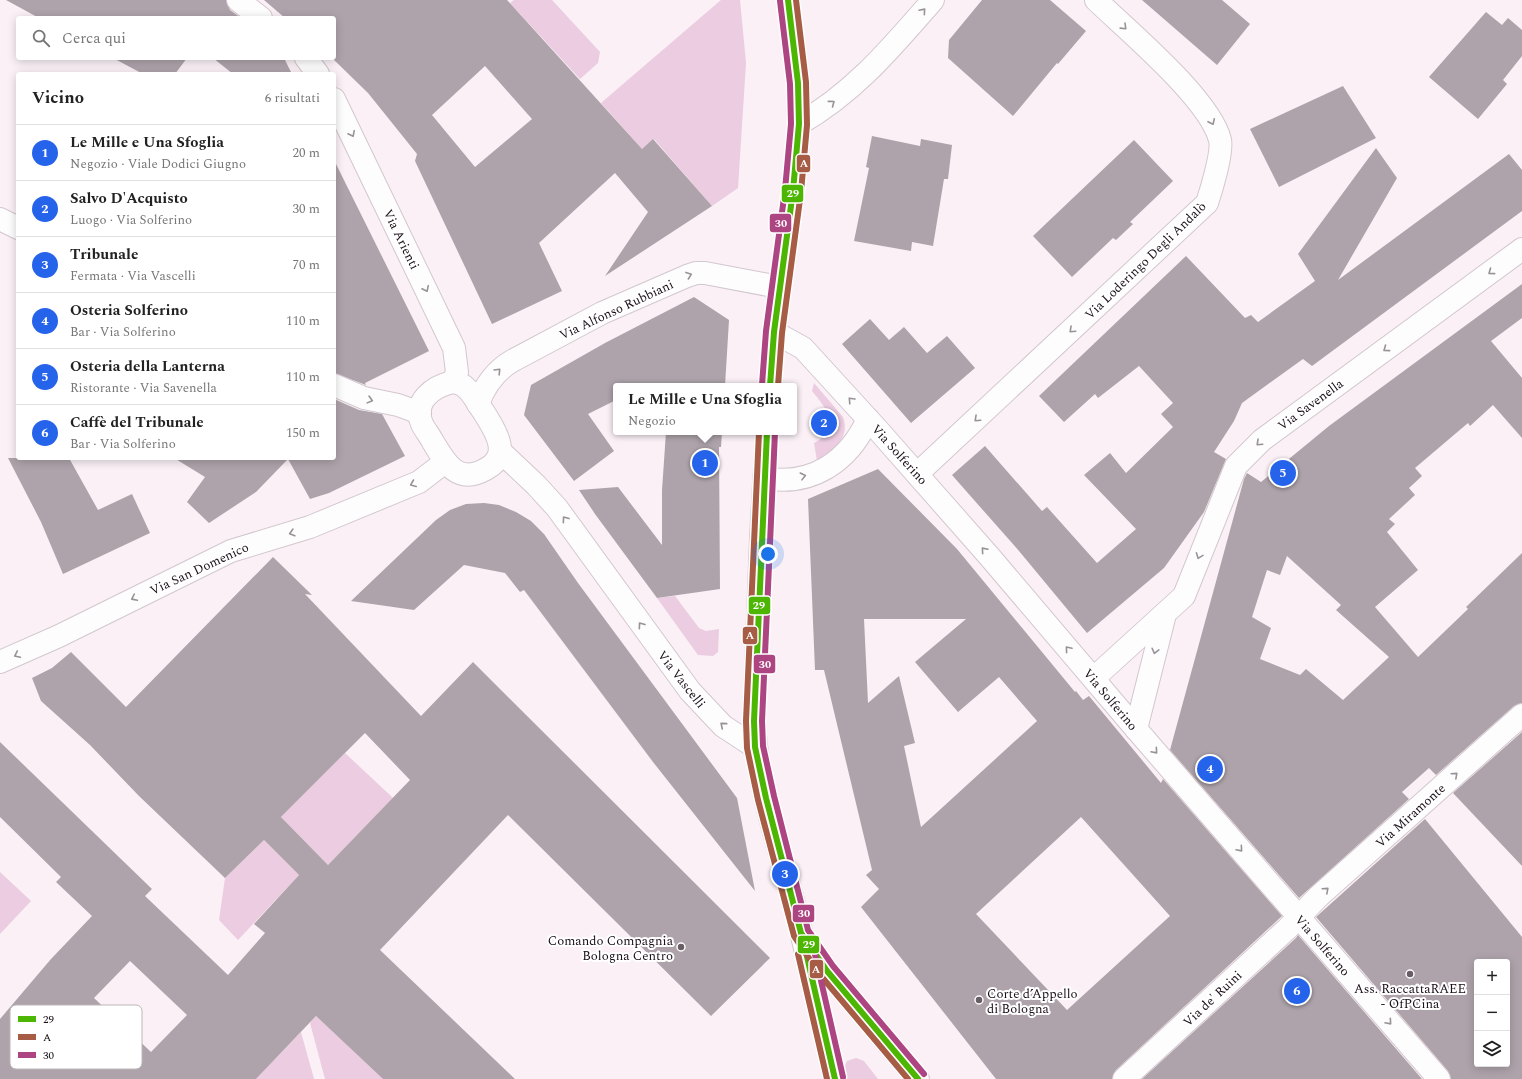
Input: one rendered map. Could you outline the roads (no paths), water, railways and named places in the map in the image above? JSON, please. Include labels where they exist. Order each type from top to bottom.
[{"type":"street","points":[[238,0],[258,16]]},
{"type":"street","points":[[770,383],[779,287],[793,191],[799,124],[798,83],[788,0]]},
{"type":"street","points":[[799,124],[830,104],[864,76],[933,0]]},
{"type":"street","name":"Via Loderingo Degli Andalò","points":[[917,474],[1207,203],[1214,182],[1221,141],[1206,109],[1170,71],[1096,0]]},
{"type":"street","points":[[308,60],[316,72]]},
{"type":"street","name":"Via Arienti","points":[[336,103],[454,348],[457,372],[454,382]]},
{"type":"street","points":[[0,219],[16,227]]},
{"type":"street","name":"Via Savenella","points":[[1094,678],[1184,596],[1236,466],[1262,440],[1522,249]]},
{"type":"street","name":"Via Alfonso Rubbiani","points":[[478,404],[487,384],[502,367],[602,313],[687,276],[696,273],[706,273],[779,287]]},
{"type":"street","name":"Via Solferino","points":[[774,332],[803,348],[917,474],[1439,1079]]},
{"type":"street","points":[[454,382],[464,386],[472,394],[478,404],[498,434],[500,450],[490,467],[479,473],[470,475],[462,474],[445,462],[422,423],[420,413],[421,405],[426,396],[434,389],[454,382]]},
{"type":"street","points":[[336,386],[364,398],[398,405],[420,413]]},
{"type":"street","points":[[764,478],[786,480],[798,478],[818,472],[835,463],[856,442],[868,419]]},
{"type":"street","points":[[767,435],[754,721],[755,747],[766,798],[801,933],[836,1079]]},
{"type":"street","name":"Via Vascelli","points":[[500,450],[536,485],[556,508],[690,691],[723,726],[755,747]]},
{"type":"street","name":"Via San Domenico","points":[[0,662],[232,551],[310,527],[419,482],[445,462]]},
{"type":"street","points":[[1136,729],[1165,614]]},
{"type":"street","name":"Via Miramonte","points":[[1298,917],[1522,715]]},
{"type":"street","name":"Via de' Ruini","points":[[1124,1079],[1298,917]]},
{"type":"street","points":[[801,933],[826,971],[918,1079]]},
{"type":"place","name":"Salvo D'Acquisto","points":[[824,423]]},
{"type":"place","name":"Le Mille e Una Sfoglia","points":[[705,463]]},
{"type":"place","name":"Osteria della Lanterna","points":[[1283,473]]},
{"type":"place","name":"Osteria Solferino","points":[[1210,769]]},
{"type":"place","name":"Tribunale","points":[[785,874]]},
{"type":"place","name":"Comando Compagnia Bologna Centro","points":[[681,947]]},
{"type":"place","name":"Ass. RaccattaRAEE - OfPCina","points":[[1410,974]]},
{"type":"place","name":"Caffè del Tribunale","points":[[1297,991]]},
{"type":"place","name":"Corte d’Appello di Bologna","points":[[979,1000]]}]
